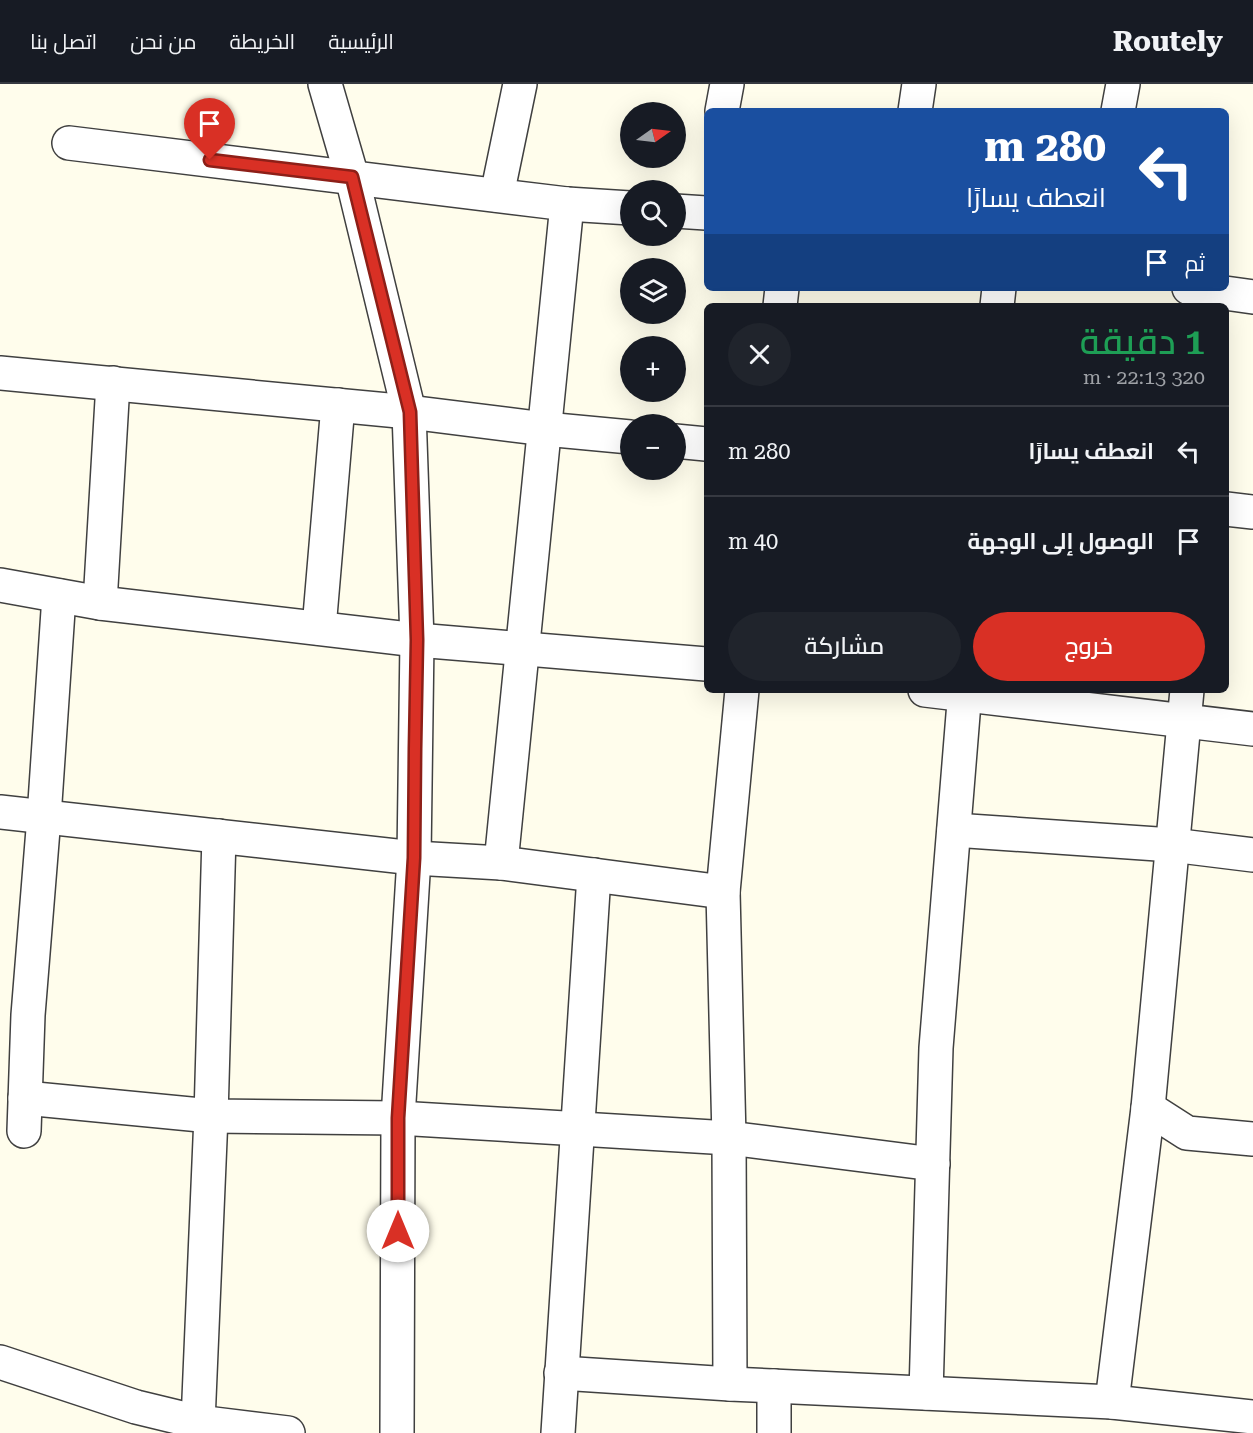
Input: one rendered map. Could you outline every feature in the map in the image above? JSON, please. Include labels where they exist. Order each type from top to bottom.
[{"type":"street","points":[[325,84],[352,177],[410,412],[417,640],[414,858],[398,1118],[397,1433]]},
{"type":"street","points":[[497,195],[520,84]]},
{"type":"street","points":[[723,108],[727,84]]},
{"type":"street","points":[[915,108],[919,84]]},
{"type":"street","points":[[1119,108],[1123,84]]},
{"type":"street","points":[[69,143],[567,204],[620,207]]},
{"type":"street","points":[[501,863],[567,204]]},
{"type":"street","points":[[1201,291],[1232,299]]},
{"type":"street","points":[[0,373],[410,412],[620,436]]},
{"type":"street","points":[[100,603],[113,383]]},
{"type":"street","points":[[319,628],[338,405]]},
{"type":"street","points":[[686,442],[704,444]]},
{"type":"street","points":[[1229,509],[1253,512]]},
{"type":"street","points":[[0,585],[100,603],[417,640],[704,664]]},
{"type":"street","points":[[24,1131],[28,1015],[44,817],[58,596]]},
{"type":"street","points":[[730,1384],[729,1138],[723,892],[742,693]]},
{"type":"street","points":[[926,1393],[936,1048],[965,693],[1185,706],[1253,729]]},
{"type":"street","points":[[1112,1402],[1148,1108],[1185,706]]},
{"type":"street","points":[[0,812],[414,858],[501,863],[723,892]]},
{"type":"street","points":[[954,830],[1172,845],[1253,855]]},
{"type":"street","points":[[198,1422],[211,1116],[219,836]]},
{"type":"street","points":[[558,1433],[594,875]]},
{"type":"street","points":[[25,1098],[211,1116],[398,1118],[729,1138],[933,1164]]},
{"type":"street","points":[[1148,1108],[1187,1133],[1253,1139]]},
{"type":"street","points":[[0,1362],[136,1407],[198,1422],[288,1433]]},
{"type":"street","points":[[561,1373],[730,1384],[1112,1402],[1178,1421],[1253,1417]]},
{"type":"street","points":[[774,1386],[774,1433]]},
{"type":"route","points":[[210,160],[352,177],[410,412],[417,640],[414,858],[398,1118],[398,1231]]}]
